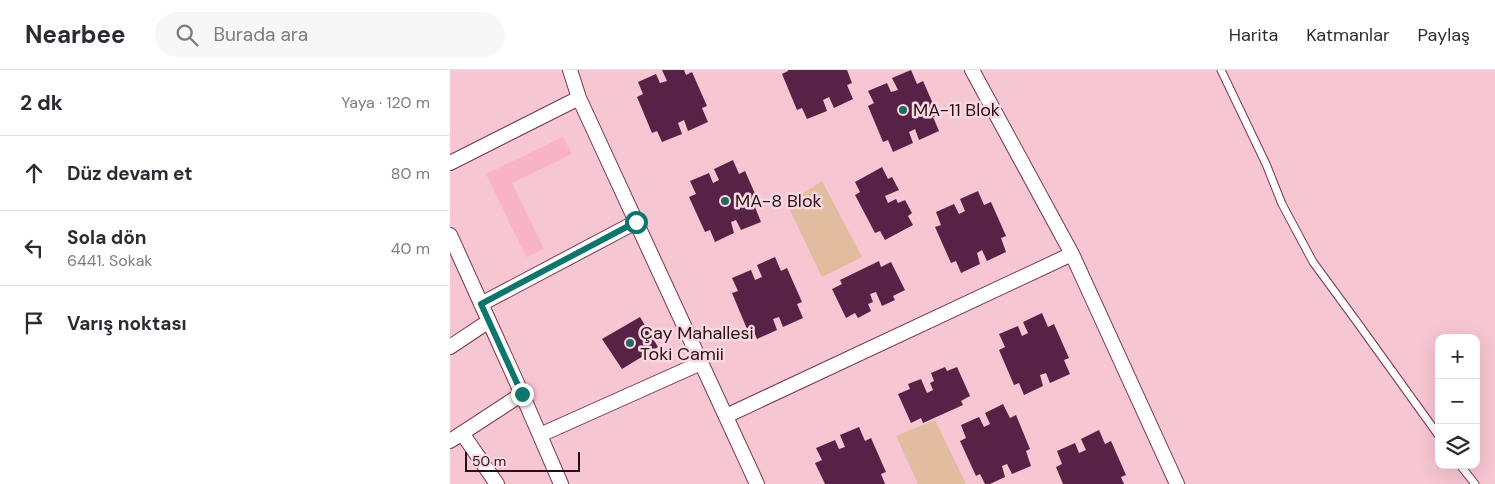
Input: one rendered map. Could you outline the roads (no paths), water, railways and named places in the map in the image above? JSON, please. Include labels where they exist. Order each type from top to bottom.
[{"type":"street","points":[[570,70],[579,98],[757,484]]},
{"type":"street","points":[[972,70],[1072,254],[1177,484]]},
{"type":"street","points":[[450,163],[579,98]]},
{"type":"street","points":[[481,304],[636,222]]},
{"type":"street","points":[[451,241],[489,321],[561,484]]},
{"type":"street","points":[[726,416],[1072,254]]},
{"type":"street","points":[[450,346],[489,321]]},
{"type":"street","points":[[540,435],[701,362]]},
{"type":"street","points":[[450,442],[522,394]]},
{"type":"street","points":[[462,433],[497,484]]},
{"type":"lane","points":[[1221,70],[1266,164],[1282,204],[1313,262],[1435,430]]},
{"type":"lane","points":[[1463,469],[1475,484]]},
{"type":"place","name":"MA-11 Blok","points":[[903,110]]},
{"type":"place","name":"MA-8 Blok","points":[[725,201]]},
{"type":"place","name":"Çay Mahallesi Toki Camii","points":[[630,343]]}]
